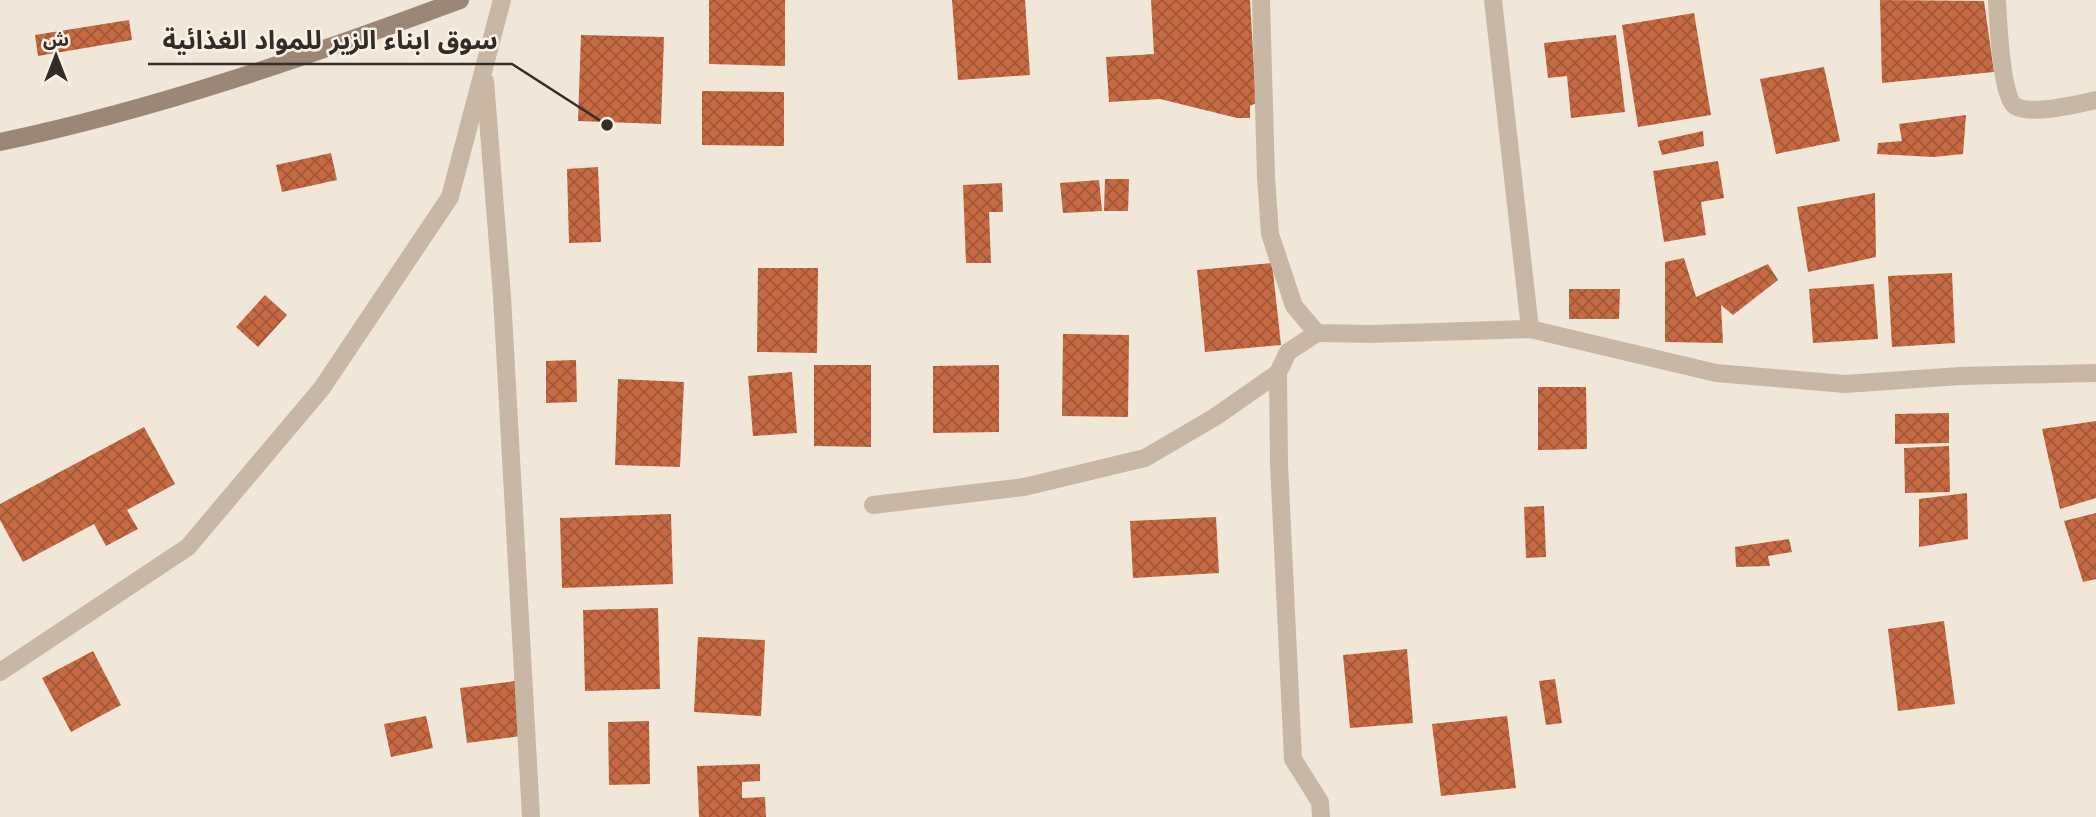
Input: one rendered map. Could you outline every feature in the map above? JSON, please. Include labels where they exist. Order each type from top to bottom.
[{"type":"main road","points":[[0,142],[59,130],[209,87],[460,0]]},
{"type":"street","points":[[0,672],[188,547],[322,388],[450,197],[502,0]]},
{"type":"street","points":[[1261,0],[1270,234],[1294,306],[1317,333]]},
{"type":"street","points":[[1493,0],[1530,329]]},
{"type":"street","points":[[1997,0],[2008,97],[2016,106],[2031,109],[2062,107],[2096,100]]},
{"type":"street","points":[[484,67],[502,296],[531,817]]},
{"type":"street","points":[[1321,817],[1320,802],[1293,759],[1279,464],[1278,373],[1288,352],[1317,333],[1530,329],[1716,373],[1845,384],[1960,376],[2096,373]]},
{"type":"street","points":[[873,505],[1024,487],[1145,457],[1215,417],[1278,373]]},
{"type":"building","points":[[709,0],[785,0],[785,66],[709,64]]},
{"type":"building","points":[[952,0],[1025,0],[1030,75],[958,80]]},
{"type":"building","points":[[1151,0],[1250,0],[1256,103],[1250,106],[1250,118],[1237,118],[1160,99],[1109,102],[1106,57],[1154,54]]},
{"type":"building","points":[[1880,0],[1984,1],[1994,72],[1882,83]]},
{"type":"building","points":[[1694,13],[1711,115],[1638,127],[1622,25]]},
{"type":"building","points":[[129,20],[132,40],[38,56],[35,35]]},
{"type":"building","points":[[581,35],[664,37],[661,124],[578,121]]},
{"type":"building","points":[[1616,35],[1625,112],[1571,118],[1567,76],[1548,78],[1544,43]]},
{"type":"building","points":[[1824,67],[1840,141],[1776,154],[1760,79]]},
{"type":"building","points":[[702,91],[784,92],[784,146],[702,145]]},
{"type":"building","points":[[1966,115],[1963,154],[1934,157],[1877,154],[1878,143],[1902,141],[1899,124]]},
{"type":"building","points":[[1703,131],[1704,146],[1662,155],[1658,141]]},
{"type":"building","points":[[331,153],[337,180],[282,192],[276,165]]},
{"type":"building","points":[[1718,161],[1724,198],[1701,202],[1706,235],[1664,242],[1653,171]]},
{"type":"building","points":[[598,167],[601,242],[569,243],[567,169]]},
{"type":"building","points":[[1105,179],[1129,179],[1128,211],[1104,211]]},
{"type":"building","points":[[1099,180],[1102,211],[1063,213],[1060,183]]},
{"type":"building","points":[[1002,183],[1003,212],[989,212],[991,263],[966,263],[963,185]]},
{"type":"building","points":[[1875,193],[1876,257],[1808,272],[1797,207]]},
{"type":"building","points":[[1684,258],[1696,297],[1768,264],[1778,280],[1733,315],[1721,305],[1723,343],[1665,342],[1665,262]]},
{"type":"building","points":[[1272,263],[1281,345],[1205,352],[1197,270]]},
{"type":"building","points":[[758,268],[818,268],[817,353],[757,352]]},
{"type":"building","points":[[1952,273],[1955,343],[1892,347],[1888,276]]},
{"type":"building","points":[[1874,284],[1878,339],[1813,343],[1809,289]]},
{"type":"building","points":[[1569,289],[1620,289],[1619,319],[1569,319]]},
{"type":"building","points":[[265,295],[287,315],[258,347],[236,327]]},
{"type":"building","points":[[1063,334],[1129,335],[1128,417],[1062,416]]},
{"type":"building","points":[[576,360],[577,402],[546,403],[546,361]]},
{"type":"building","points":[[814,365],[871,365],[871,447],[814,446]]},
{"type":"building","points":[[999,365],[999,432],[933,433],[933,366]]},
{"type":"building","points":[[792,372],[797,433],[753,436],[748,376]]},
{"type":"building","points":[[618,379],[684,382],[680,467],[615,465]]},
{"type":"building","points":[[1538,387],[1586,387],[1587,449],[1538,450]]},
{"type":"building","points":[[1949,413],[1949,443],[1895,444],[1895,414]]},
{"type":"building","points":[[2096,421],[2096,498],[2060,509],[2042,429]]},
{"type":"building","points":[[144,427],[175,484],[127,510],[138,529],[106,546],[94,524],[23,562],[0,520],[0,504]]},
{"type":"building","points":[[1949,446],[1950,492],[1905,493],[1904,448]]},
{"type":"building","points":[[1967,493],[1968,539],[1919,547],[1919,499]]},
{"type":"building","points":[[1544,506],[1546,557],[1526,558],[1524,507]]},
{"type":"building","points":[[2096,513],[2096,579],[2083,582],[2064,521]]},
{"type":"building","points":[[671,514],[673,584],[562,588],[560,518]]},
{"type":"building","points":[[1216,517],[1219,573],[1133,578],[1130,521]]},
{"type":"building","points":[[1789,539],[1792,552],[1768,556],[1770,566],[1736,567],[1735,547]]},
{"type":"building","points":[[658,608],[660,689],[585,691],[583,610]]},
{"type":"building","points":[[1944,621],[1955,704],[1898,711],[1888,629]]},
{"type":"building","points":[[698,637],[765,640],[761,716],[694,712]]},
{"type":"building","points":[[1407,649],[1413,723],[1350,728],[1343,655]]},
{"type":"building","points":[[93,651],[121,705],[71,732],[42,678]]},
{"type":"building","points":[[1555,679],[1562,723],[1546,725],[1539,681]]},
{"type":"building","points":[[515,681],[522,736],[467,743],[460,688]]},
{"type":"building","points":[[426,716],[433,748],[391,757],[384,724]]},
{"type":"building","points":[[1507,716],[1516,788],[1441,796],[1432,724]]},
{"type":"building","points":[[649,721],[650,784],[609,785],[608,722]]},
{"type":"building","points":[[760,764],[760,781],[742,782],[742,798],[765,797],[766,817],[699,817],[697,766]]},
{"type":"place","name":"سوق ابناء الزير للمواد الغذائية","points":[[607,125]]}]
